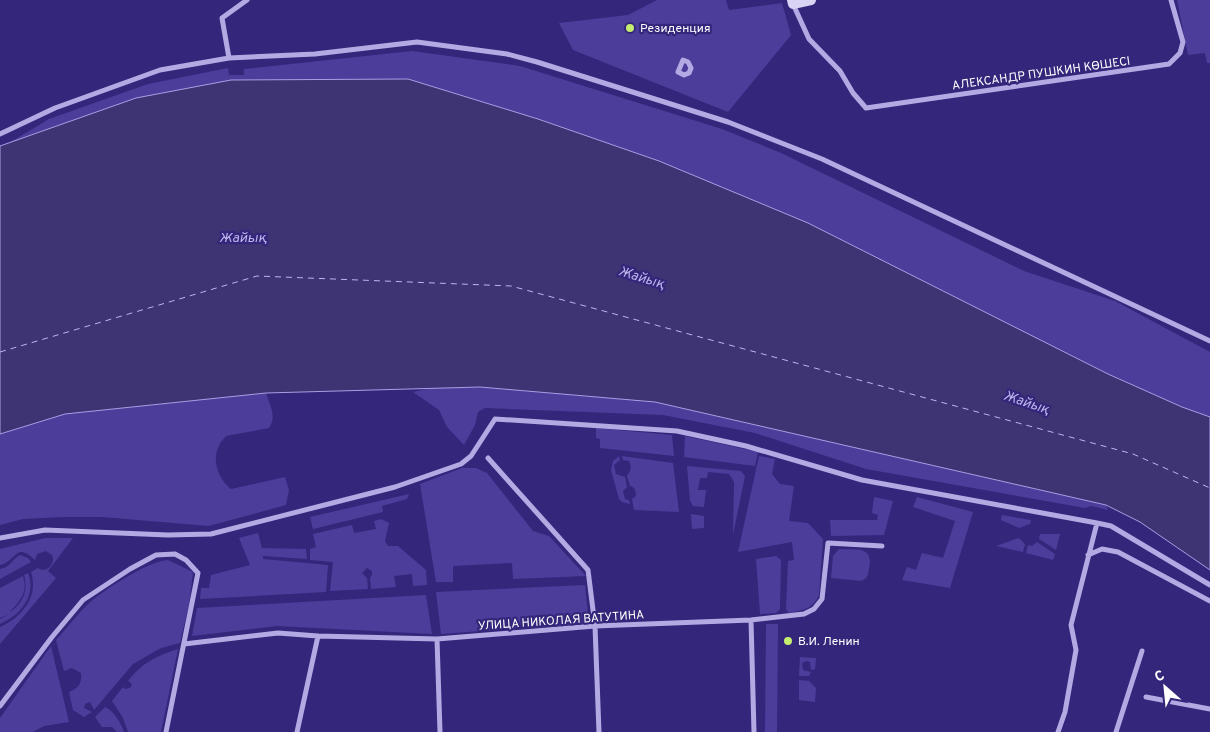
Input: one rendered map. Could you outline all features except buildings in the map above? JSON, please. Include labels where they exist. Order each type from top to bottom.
[{"type":"street","points":[[229,58],[222,18],[247,0]]},
{"type":"street","points":[[793,2],[811,0]]},
{"type":"street","name":"АЛЕКСАНДР ПУШКИН КӨШЕСІ","points":[[793,2],[809,39],[840,71],[853,93],[866,108],[1169,64],[1180,53],[1183,42],[1171,0]]},
{"type":"street","points":[[0,134],[55,108],[160,70],[229,58],[315,54],[417,42],[507,54],[728,122],[822,160],[1210,341]]},
{"type":"street","points":[[0,538],[45,530],[168,535],[211,534],[395,487],[461,464],[471,456],[495,419],[678,431],[746,446],[862,480],[1097,522],[1111,526],[1210,584]]},
{"type":"street","points":[[488,458],[588,570],[596,626],[599,732]]},
{"type":"street","points":[[1058,732],[1065,712],[1076,650],[1071,625],[1097,522]]},
{"type":"street","name":"УЛИЦА НИКОЛАЯ ВАТУТИНА","points":[[184,644],[278,633],[437,639],[596,626],[751,620],[804,614],[814,609],[822,599],[828,543],[882,546]]},
{"type":"street","points":[[1088,555],[1102,550],[1118,552],[1210,601]]},
{"type":"street","points":[[0,706],[52,637],[83,600],[130,568],[156,555],[175,554],[186,560],[198,573],[166,732]]},
{"type":"street","points":[[751,620],[754,732]]},
{"type":"street","points":[[297,732],[318,636]]},
{"type":"street","points":[[437,639],[440,732]]},
{"type":"street","points":[[1116,732],[1142,651]]},
{"type":"street","points":[[1146,697],[1210,709]]},
{"type":"shaded area","points":[[657,0],[726,0],[729,10],[782,3],[791,35],[728,112],[573,50],[559,23],[628,15]]},
{"type":"shaded area","points":[[1177,0],[1210,0],[1210,63],[1207,63],[1205,53],[1188,55]]},
{"type":"shaded area","points":[[412,51],[520,66],[722,129],[781,153],[1024,271],[1115,301],[1210,352],[1210,417],[1182,407],[1108,374],[659,161],[538,119],[408,79],[9,143],[49,119],[148,84],[228,68],[229,75],[244,75],[244,69]]},
{"type":"shaded area","points":[[436,387],[480,387],[655,402],[1106,505],[1108,510],[1091,506],[1085,508],[866,469],[755,433],[663,415],[485,408],[478,412],[475,425],[464,445],[447,427],[439,410],[413,392]]},
{"type":"shaded area","points":[[266,393],[273,415],[269,428],[226,436],[220,443],[217,451],[217,469],[231,489],[285,477],[289,490],[286,505],[209,526],[102,517],[23,519],[0,525],[0,434],[65,414]]},
{"type":"shaded area","points":[[596,428],[672,435],[674,456],[600,448],[600,439],[596,438]]},
{"type":"shaded area","points":[[685,436],[758,452],[755,466],[684,457]]},
{"type":"shaded area","points":[[619,456],[620,460],[614,465],[616,474],[625,477],[627,487],[623,491],[625,499],[629,500],[630,504],[619,499],[611,470],[613,461]]},
{"type":"shaded area","points":[[622,456],[673,463],[679,512],[634,510],[632,499],[636,496],[636,492],[630,486],[627,476],[631,465],[629,461],[623,460]]},
{"type":"shaded area","points":[[759,456],[775,459],[772,474],[780,484],[794,486],[789,521],[808,523],[823,539],[819,595],[811,606],[799,611],[789,613],[786,609],[788,561],[794,560],[792,542],[738,552]]},
{"type":"shaded area","points":[[687,466],[741,471],[745,476],[733,535],[734,482],[729,474],[708,472],[707,478],[700,478],[698,490],[706,490],[704,507],[693,506],[690,501]]},
{"type":"shaded area","points":[[462,468],[476,468],[487,473],[533,531],[549,536],[586,576],[513,579],[512,563],[453,566],[453,582],[436,582],[420,484]]},
{"type":"shaded area","points":[[409,494],[407,499],[382,506],[383,512],[313,529],[310,517]]},
{"type":"shaded area","points":[[874,497],[893,501],[884,535],[831,536],[830,520],[877,520],[878,515],[872,513]]},
{"type":"shaded area","points":[[917,497],[973,512],[950,588],[902,580],[907,567],[916,570],[922,553],[943,558],[955,521],[913,507]]},
{"type":"shaded area","points":[[691,514],[704,516],[704,528],[692,529]]},
{"type":"shaded area","points":[[1002,515],[1031,520],[1030,524],[1019,528],[1001,520]]},
{"type":"shaded area","points":[[381,519],[389,523],[385,541],[388,546],[398,546],[426,570],[427,585],[413,586],[412,574],[394,576],[396,587],[371,589],[370,578],[372,571],[367,568],[362,573],[367,578],[368,589],[330,591],[333,562],[310,560],[310,549],[316,547],[313,534],[352,525],[354,533],[376,529],[374,521]]},
{"type":"shaded area","points":[[258,533],[262,548],[306,549],[307,559],[263,556],[263,559],[328,565],[326,592],[200,599],[201,588],[209,588],[211,575],[250,565],[239,538]]},
{"type":"shaded area","points":[[1040,534],[1060,534],[1056,550],[1039,539]]},
{"type":"shaded area","points":[[45,538],[73,538],[48,571],[56,578],[0,644],[0,627],[22,612],[31,598],[33,581],[31,572],[38,568],[41,570],[47,569],[53,562],[53,558],[46,551],[37,554],[35,560],[20,552],[6,563],[0,565],[0,549]]},
{"type":"shaded area","points":[[1019,538],[1025,544],[1023,552],[996,546]]},
{"type":"shaded area","points":[[1037,542],[1055,554],[1053,560],[1026,553],[1028,545],[1032,546]]},
{"type":"shaded area","points":[[839,549],[862,550],[869,555],[868,574],[865,579],[861,581],[831,578],[833,556]]},
{"type":"shaded area","points":[[20,555],[28,558],[31,562],[0,579],[0,569],[6,567]]},
{"type":"shaded area","points":[[776,556],[781,560],[780,609],[776,613],[760,614],[756,559]]},
{"type":"shaded area","points":[[168,560],[193,572],[189,604],[180,643],[161,648],[133,664],[94,710],[90,702],[85,704],[84,708],[92,712],[84,717],[73,710],[69,692],[79,685],[81,673],[72,668],[64,671],[56,640],[87,605],[103,592],[149,565]]},
{"type":"shaded area","points":[[28,573],[30,581],[29,596],[15,615],[0,624],[0,619],[9,614],[0,618],[0,588],[23,576],[24,593],[9,613],[18,606],[23,597],[26,586],[24,575]]},
{"type":"shaded area","points":[[585,585],[589,623],[441,634],[436,592]]},
{"type":"shaded area","points":[[426,595],[432,634],[277,626],[192,636],[197,608]]},
{"type":"shaded area","points":[[766,624],[778,624],[777,732],[765,732]]},
{"type":"shaded area","points":[[51,646],[69,722],[44,726],[33,732],[0,732],[0,718]]},
{"type":"shaded area","points":[[178,649],[161,732],[128,732],[123,718],[112,701],[123,687],[125,689],[130,688],[132,685],[128,681],[144,665],[156,657]]},
{"type":"shaded area","points":[[800,657],[816,658],[815,669],[811,669],[810,662],[802,663],[803,670],[811,672],[809,676],[799,676]]},
{"type":"shaded area","points":[[799,680],[809,681],[816,688],[815,702],[799,700]]},
{"type":"shaded area","points":[[105,707],[117,718],[124,732],[117,732],[112,727],[102,727],[95,717]]},
{"type":"water","name":"Жайық","points":[[408,79],[538,119],[659,161],[808,223],[1108,374],[1182,407],[1210,417],[1210,570],[1140,522],[1106,505],[655,402],[480,387],[266,393],[65,414],[0,434],[0,146],[136,98],[231,80]]},
{"type":"ferry route","points":[[0,352],[257,276],[511,286],[1133,454],[1210,488]]},
{"type":"place","name":"Резиденция","points":[[630,28]]},
{"type":"place","name":"В.И. Ленин","points":[[788,641]]}]
